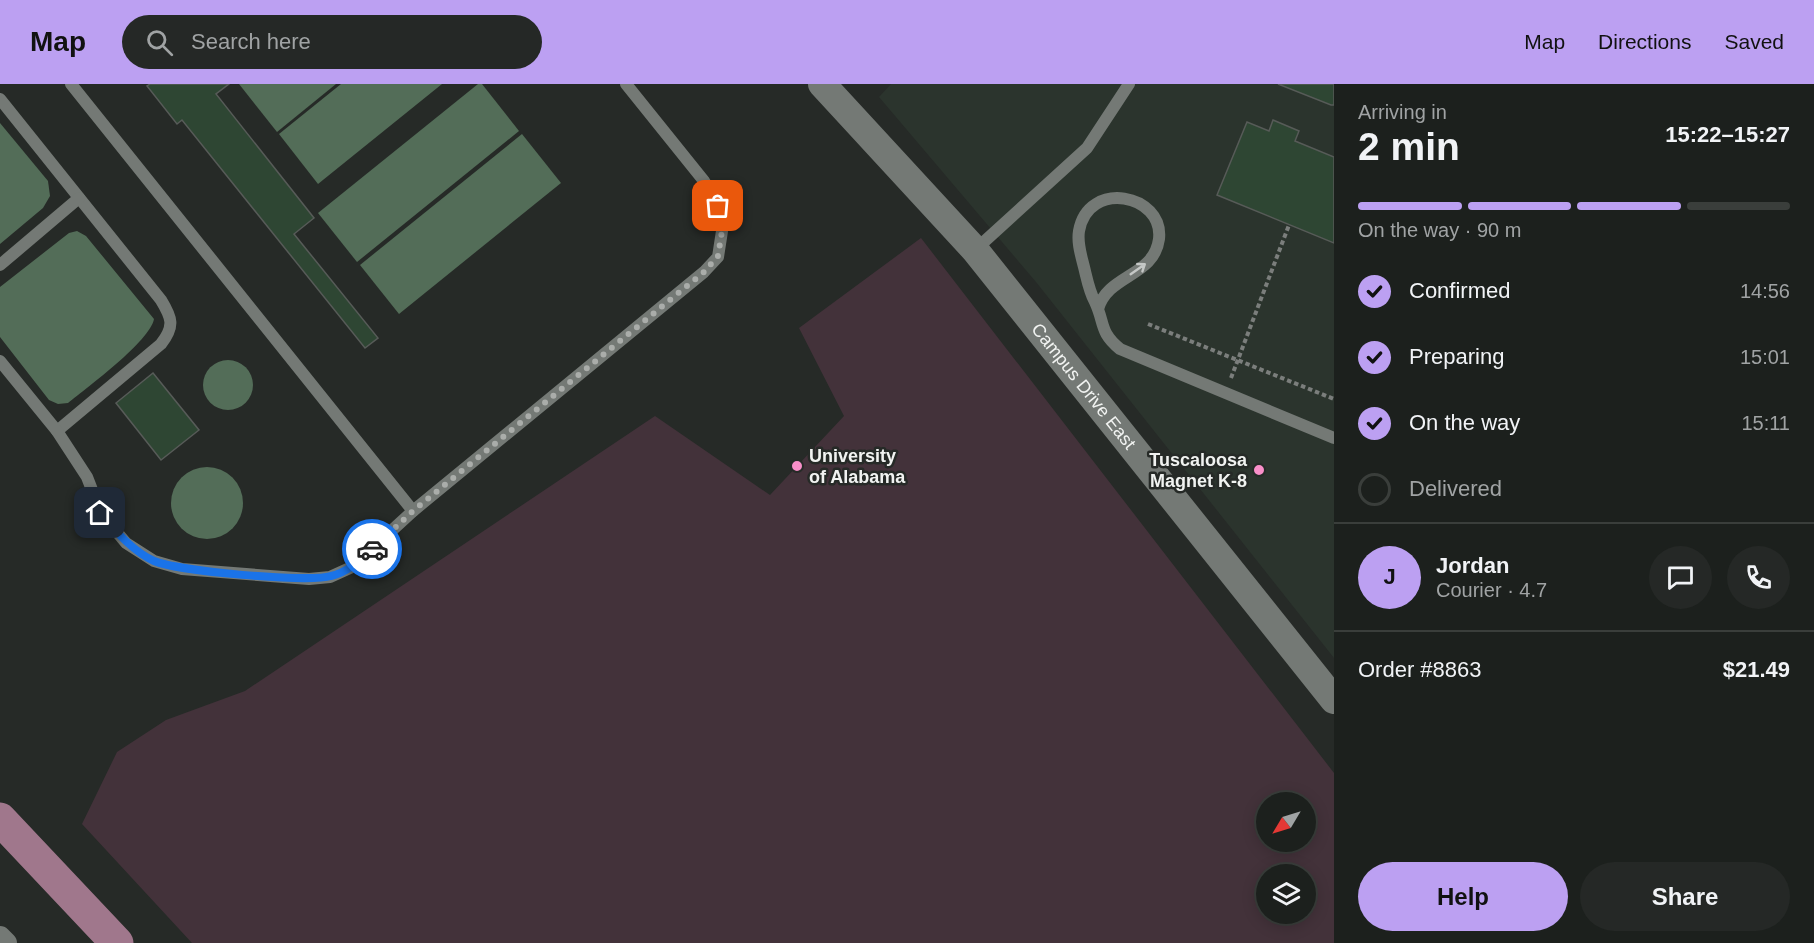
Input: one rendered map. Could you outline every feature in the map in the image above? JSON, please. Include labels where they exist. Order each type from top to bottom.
[{"type":"main road","points":[[0,819],[117,943]]},
{"type":"street","name":"Campus Drive East","points":[[822,84],[975,250],[1334,700]]},
{"type":"street","points":[[0,937],[6,943]]},
{"type":"lane","points":[[71,84],[413,511]]},
{"type":"lane","points":[[0,361],[57,431],[87,477],[100,513],[126,543],[154,561],[182,569],[309,579],[330,577],[352,567],[413,511],[704,272],[718,256],[722,231],[718,206],[704,181],[626,84]]},
{"type":"lane","points":[[975,250],[1087,148],[1129,84]]},
{"type":"lane","points":[[0,99],[161,300],[171,316],[170,333],[161,344],[57,431]]},
{"type":"lane","points":[[1098,309],[1103,295],[1112,286],[1144,267],[1151,258],[1159,239],[1154,217],[1131,199],[1118,197],[1104,200],[1084,217],[1079,230],[1079,248],[1090,293],[1098,309],[1100,323],[1109,340],[1120,349],[1334,438]]},
{"type":"lane","points":[[0,265],[79,198]]},
{"type":"path","points":[[1231,379],[1289,225]]},
{"type":"path","points":[[1148,324],[1334,399]]},
{"type":"shaded area","points":[[239,84],[336,84],[277,132]]},
{"type":"shaded area","points":[[341,84],[442,84],[318,184],[279,134]]},
{"type":"shaded area","points":[[478,84],[482,84],[519,131],[357,262],[318,213]]},
{"type":"shaded area","name":"Tuscaloosa Magnet K-8","points":[[891,84],[1334,84],[1334,658],[1036,282],[879,97]]},
{"type":"shaded area","points":[[0,123],[48,181],[50,196],[43,208],[0,244]]},
{"type":"shaded area","points":[[522,134],[561,183],[399,314],[360,265]]},
{"type":"shaded area","points":[[77,231],[86,236],[154,319],[142,339],[117,363],[68,403],[58,404],[49,400],[0,337],[0,287],[69,233]]},
{"type":"shaded area","name":"University of Alabama","points":[[921,238],[1334,773],[1334,943],[192,943],[82,824],[117,752],[166,720],[245,691],[655,416],[770,495],[844,416],[799,328]]},
{"type":"shaded area","points":[[223,360],[233,360],[246,367],[253,380],[253,390],[246,403],[233,410],[223,410],[214,406],[207,399],[203,390],[203,380],[207,371],[214,364]]},
{"type":"shaded area","points":[[207,467],[227,473],[237,483],[243,503],[237,523],[227,533],[207,539],[187,533],[177,523],[171,503],[177,483],[187,473]]},
{"type":"building","points":[[150,84],[229,84],[216,94],[314,218],[294,234],[378,338],[365,348],[182,120],[177,124],[147,86]]},
{"type":"building","points":[[1278,84],[1334,84],[1334,105],[1331,105]]},
{"type":"building","points":[[1273,120],[1299,131],[1295,141],[1334,157],[1334,243],[1217,195],[1247,122],[1269,131]]},
{"type":"building","points":[[153,373],[199,430],[161,460],[116,403]]},
{"type":"way so far","points":[[372,549],[413,511],[704,272],[718,256],[722,231],[718,206]]},
{"type":"place","name":"University of Alabama","points":[[797,466]]},
{"type":"place","name":"Tuscaloosa Magnet K-8","points":[[1259,470]]},
{"type":"route","points":[[100,513],[126,543],[154,561],[182,569],[309,579],[330,577],[352,567],[372,549]]}]
